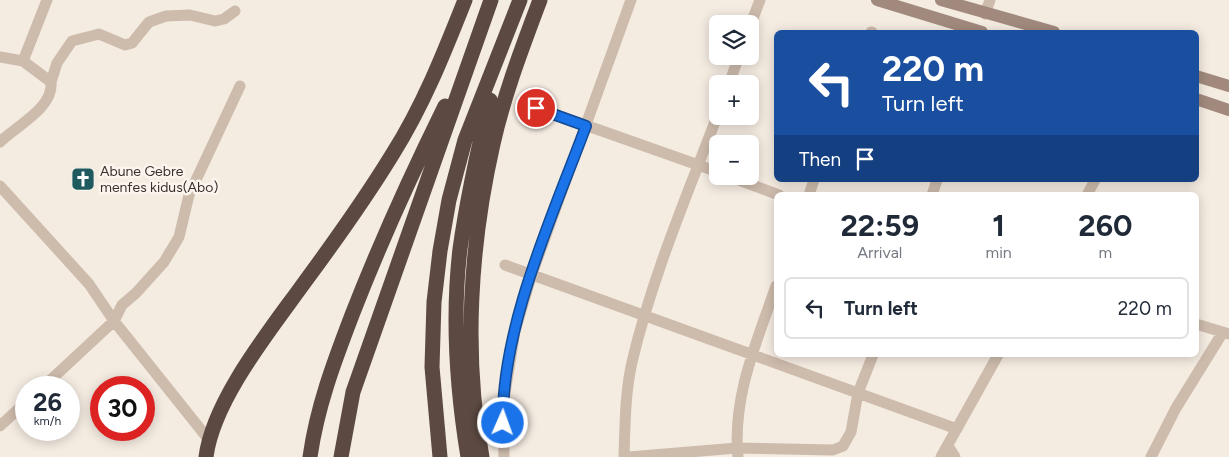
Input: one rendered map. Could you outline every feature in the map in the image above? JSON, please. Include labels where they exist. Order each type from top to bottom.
[{"type":"highway","points":[[206,457],[209,440],[236,384],[264,340],[393,154],[421,103],[465,0]]},
{"type":"highway","points":[[341,457],[353,392],[491,0]]},
{"type":"highway","points":[[440,457],[432,367],[434,302],[440,251],[449,200],[465,140],[520,0]]},
{"type":"highway","points":[[482,457],[473,380],[475,256],[493,144],[509,86],[540,0]]},
{"type":"highway","points":[[310,457],[313,431],[326,382],[374,257],[474,46]]},
{"type":"highway","points":[[468,457],[458,365],[457,315],[460,250],[477,152],[500,52]]},
{"type":"main road","points":[[877,0],[975,30]]},
{"type":"main road","points":[[941,0],[1046,30]]},
{"type":"main road","points":[[1199,77],[1229,86]]},
{"type":"main road","points":[[1199,100],[1229,110]]},
{"type":"street","points":[[23,61],[46,0]]},
{"type":"street","points":[[504,457],[503,406],[515,331],[532,274],[631,0]]},
{"type":"street","points":[[754,15],[760,0]]},
{"type":"street","points":[[985,14],[990,0]]},
{"type":"street","points":[[0,142],[43,105],[51,93],[51,82],[57,63],[72,41],[98,34],[125,45],[132,43],[149,22],[166,16],[190,14],[215,21],[224,19],[235,12]]},
{"type":"street","points":[[0,57],[23,61],[51,82]]},
{"type":"street","points":[[55,376],[114,321],[122,305],[136,293],[164,262],[179,237],[189,195],[240,86]]},
{"type":"street","points":[[536,108],[709,169]]},
{"type":"street","points":[[624,457],[625,412],[632,363],[671,238],[714,125]]},
{"type":"street","points":[[753,185],[774,193]]},
{"type":"street","points":[[0,187],[89,284],[114,321],[209,440]]},
{"type":"street","points":[[505,265],[957,429]]},
{"type":"street","points":[[738,453],[738,417],[752,355],[774,292]]},
{"type":"street","points":[[1151,457],[1176,408],[1226,333],[1199,325]]},
{"type":"street","points":[[630,457],[833,450],[843,446],[851,432],[858,393],[872,357]]},
{"type":"street","points":[[941,457],[997,357]]},
{"type":"street","points":[[0,426],[15,412]]},
{"type":"street","points":[[948,446],[955,457]]},
{"type":"place","name":"Abune Gebre menfes kidus(Abo)","points":[[83,179]]},
{"type":"route","points":[[503,423],[503,406],[515,331],[532,274],[586,126],[536,108]]}]
